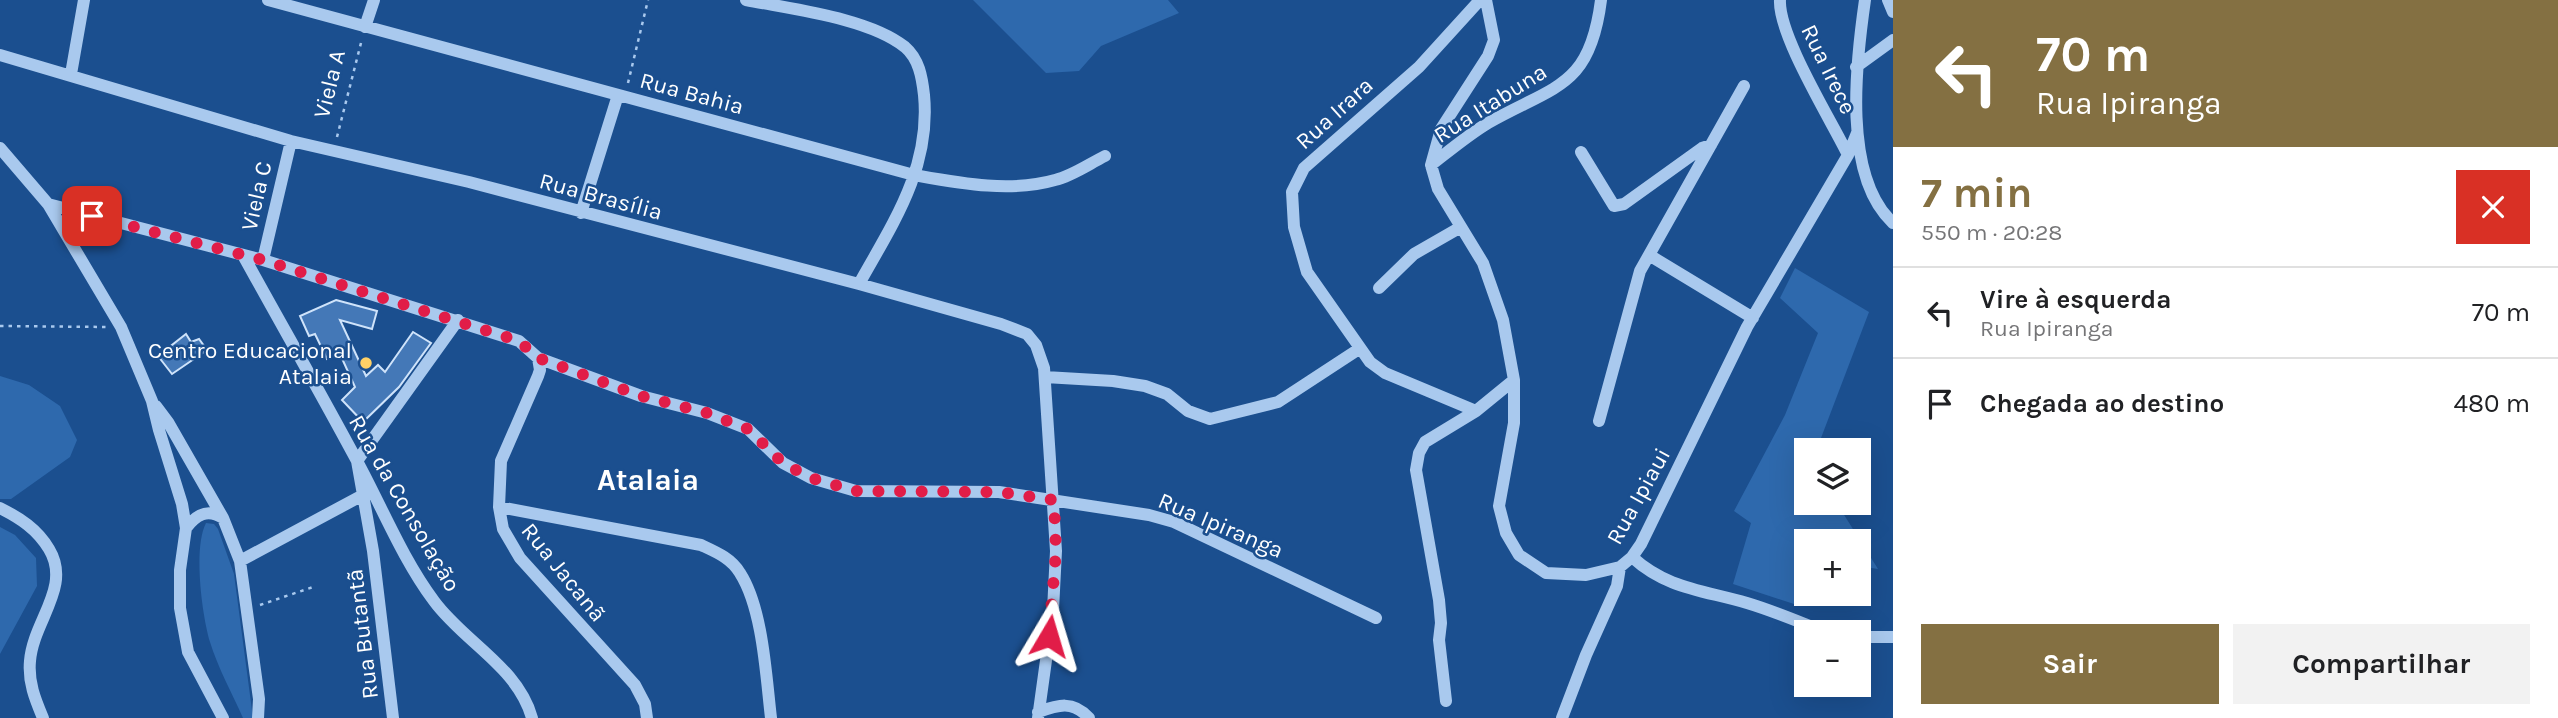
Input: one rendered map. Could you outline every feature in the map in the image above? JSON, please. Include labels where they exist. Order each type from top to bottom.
[{"type":"street","points":[[71,74],[84,0]]},
{"type":"street","name":"Rua Bahia","points":[[268,0],[914,175],[965,184],[1012,186],[1056,180],[1104,156]]},
{"type":"street","points":[[365,27],[374,0]]},
{"type":"street","points":[[746,0],[874,29],[904,46],[915,58],[922,77],[924,132],[920,157],[908,197],[859,284]]},
{"type":"street","name":"Rua Irara","points":[[1476,411],[1385,373],[1359,349],[1307,272],[1294,227],[1292,192],[1304,168],[1419,67],[1480,0]]},
{"type":"street","points":[[1431,165],[1441,129],[1489,57],[1494,40],[1486,0]]},
{"type":"street","name":"Rua Itabuna","points":[[1431,165],[1486,124],[1560,87],[1578,68],[1591,47],[1601,0]]},
{"type":"street","name":"Rua Irece","points":[[1780,0],[1785,26],[1798,58],[1847,155]]},
{"type":"street","points":[[1865,0],[1856,67],[1857,134],[1871,195],[1893,223]]},
{"type":"street","points":[[1888,0],[1893,12]]},
{"type":"street","points":[[1856,67],[1893,40]]},
{"type":"street","name":"Rua Brasília","points":[[0,55],[291,141],[470,182],[859,284],[1001,324],[1027,334],[1037,345],[1045,377],[1056,551],[1053,610],[1038,715]]},
{"type":"street","points":[[1599,421],[1640,271],[1744,86]]},
{"type":"street","points":[[581,213],[621,96]]},
{"type":"street","name":"Rua Ipiaui","points":[[1431,165],[1438,189],[1483,263],[1503,320],[1514,380],[1514,423],[1499,506],[1506,533],[1519,555],[1546,573],[1586,575],[1620,567],[1632,557],[1640,544],[1753,318],[1857,134]]},
{"type":"street","name":"Viela C","points":[[263,260],[291,141]]},
{"type":"street","points":[[1581,152],[1614,206],[1624,204],[1702,148],[1711,145]]},
{"type":"street","points":[[0,148],[48,204],[121,327],[152,401],[182,504],[186,528],[180,570],[180,608],[188,653],[223,718]]},
{"type":"street","name":"Rua Ipiranga","points":[[48,204],[263,260],[519,341],[538,358],[641,396],[707,413],[748,429],[783,463],[811,478],[856,491],[999,492],[1149,515],[1174,522],[1376,618]]},
{"type":"street","points":[[1379,288],[1414,254],[1461,227]]},
{"type":"street","name":"Rua da Consolação","points":[[243,255],[357,461],[402,550],[435,602],[516,684],[528,702],[533,718]]},
{"type":"street","points":[[1649,255],[1753,318]]},
{"type":"street","points":[[357,461],[458,320]]},
{"type":"street","points":[[1045,377],[1103,380],[1145,386],[1167,394],[1188,411],[1210,419],[1278,402],[1359,349]]},
{"type":"street","name":"Rua Jacanã","points":[[538,358],[538,376],[501,461],[499,507],[503,529],[520,558],[635,685],[645,704],[647,718]]},
{"type":"street","points":[[1446,701],[1439,640],[1439,600],[1416,470],[1419,453],[1425,442],[1476,411],[1514,380]]},
{"type":"street","points":[[152,401],[168,422],[223,518],[240,561],[259,699],[258,718]]},
{"type":"street","name":"Rua Butantã","points":[[357,461],[373,551],[393,718]]},
{"type":"street","points":[[240,561],[363,495]]},
{"type":"street","points":[[499,507],[701,545],[724,556],[740,573],[752,600],[764,654],[771,718]]},
{"type":"street","points":[[0,508],[23,519],[44,541],[56,561],[58,577],[37,629],[30,659],[30,686],[43,718]]},
{"type":"street","points":[[186,528],[194,518],[207,513],[223,518]]},
{"type":"street","points":[[1632,557],[1647,571],[1674,584],[1726,597],[1797,620]]},
{"type":"street","points":[[1562,718],[1617,586],[1620,567]]},
{"type":"street","points":[[1871,637],[1893,637]]},
{"type":"street","points":[[1038,715],[1059,705],[1071,705],[1083,711],[1089,718]]},
{"type":"path","points":[[621,96],[648,0]]},
{"type":"path","name":"Viela A","points":[[334,151],[365,27]]},
{"type":"path","points":[[0,326],[121,327]]},
{"type":"path","points":[[247,610],[313,587]]},
{"type":"shaded area","points":[[973,0],[1168,0],[1179,13],[1101,46],[1079,71],[1046,73]]},
{"type":"shaded area","points":[[1795,268],[1869,312],[1821,438],[1794,438],[1794,515],[1844,515],[1853,529],[1794,529],[1794,604],[1733,584],[1751,523],[1734,511],[1785,415],[1818,333],[1780,298]]},
{"type":"shaded area","points":[[0,376],[29,385],[60,406],[77,440],[70,457],[11,499],[0,499]]},
{"type":"shaded area","points":[[206,523],[214,524],[218,529],[234,574],[253,718],[243,718],[217,661],[207,630],[199,565],[202,534]]},
{"type":"shaded area","points":[[0,527],[15,535],[36,558],[37,586],[0,654]]},
{"type":"shaded area","points":[[1871,558],[1878,569],[1871,568]]},
{"type":"building","points":[[336,300],[377,311],[372,329],[340,320],[366,376],[378,365],[385,372],[413,332],[431,343],[399,387],[363,422],[342,400],[355,387],[340,354],[327,359],[315,334],[309,336],[300,316]]},
{"type":"building","points":[[186,334],[191,342],[199,339],[207,350],[172,374],[158,356]]},
{"type":"place","name":"Centro Educacional Atalaia","points":[[366,363]]},
{"type":"district","name":"Atalaia","points":[[648,480]]},
{"type":"route","points":[[92,216],[263,260],[519,341],[538,358],[641,396],[707,413],[748,429],[783,463],[811,478],[856,491],[999,492],[1054,500],[1056,551],[1049,636]]}]
